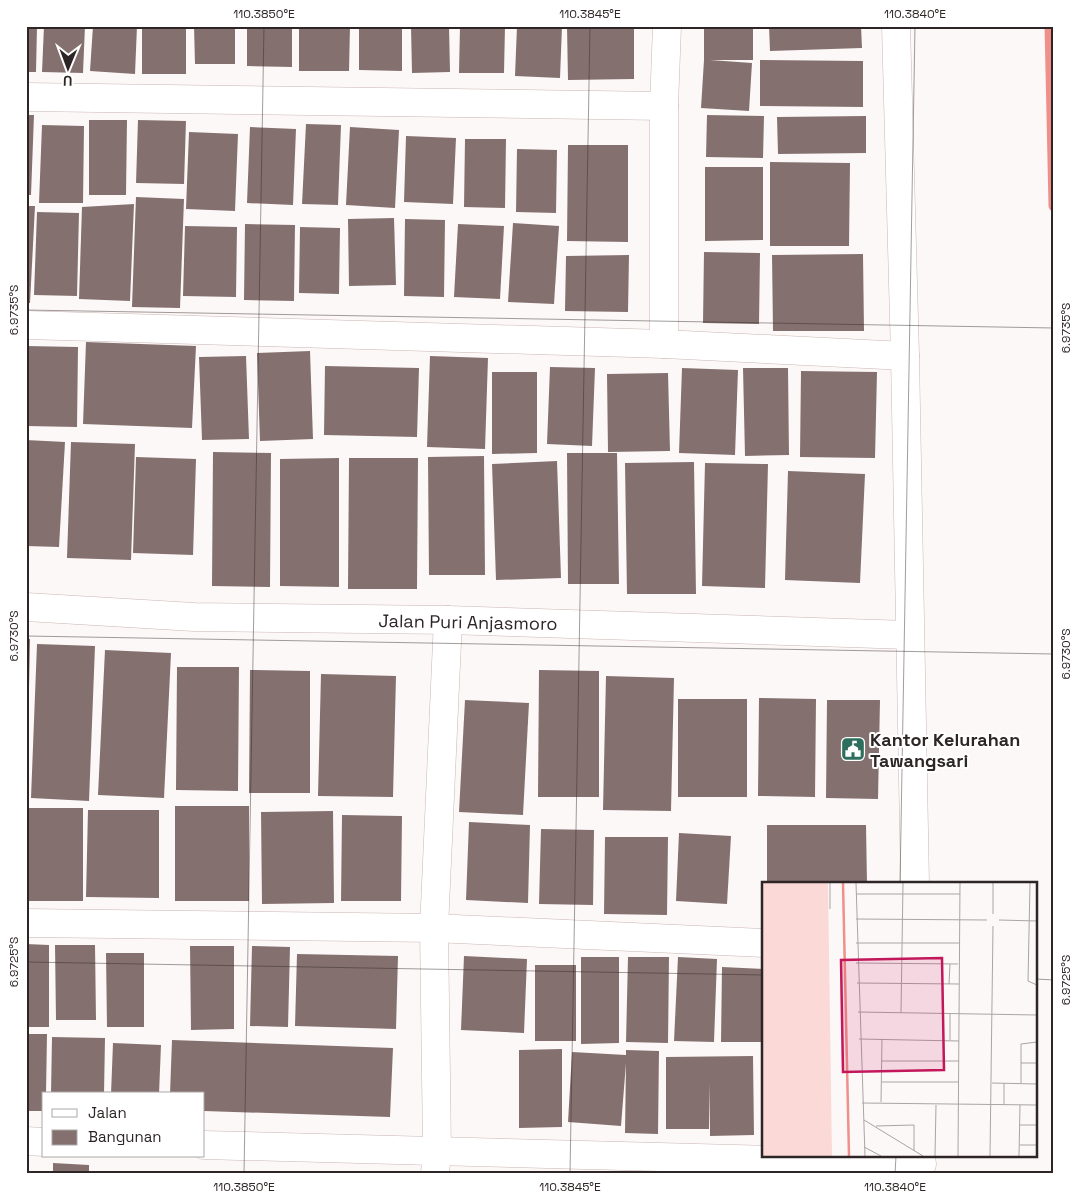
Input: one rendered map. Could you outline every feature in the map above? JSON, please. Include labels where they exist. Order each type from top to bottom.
[{"type":"street","points":[[664,344],[664,106],[668,26]]},
{"type":"street","points":[[896,26],[905,356],[915,882]]},
{"type":"street","points":[[26,98],[664,106]]},
{"type":"street","points":[[26,325],[664,344],[905,356]]},
{"type":"street","name":"Jalan Puri Anjasmoro","points":[[26,607],[194,617],[448,620],[909,635]]},
{"type":"street","points":[[436,1162],[434,928],[448,620]]},
{"type":"street","points":[[26,923],[434,928],[762,943]]},
{"type":"street","points":[[26,1141],[42,1142]]},
{"type":"street","points":[[205,1145],[436,1162],[668,1159],[921,1165]]},
{"type":"building","points":[[26,26],[37,26],[36,72],[26,72]]},
{"type":"building","points":[[44,26],[85,26],[83,73],[42,72]]},
{"type":"building","points":[[93,26],[137,26],[135,74],[90,71]]},
{"type":"building","points":[[142,26],[186,26],[186,74],[142,74]]},
{"type":"building","points":[[194,26],[235,26],[235,64],[195,64]]},
{"type":"building","points":[[247,26],[292,26],[292,67],[247,66]]},
{"type":"building","points":[[299,26],[350,26],[349,71],[299,71]]},
{"type":"building","points":[[359,26],[402,26],[402,71],[359,70]]},
{"type":"building","points":[[411,26],[449,26],[450,72],[412,73]]},
{"type":"building","points":[[460,26],[505,26],[504,73],[459,73]]},
{"type":"building","points":[[517,26],[562,26],[560,78],[515,76]]},
{"type":"building","points":[[567,26],[634,26],[634,79],[568,80]]},
{"type":"building","points":[[704,26],[753,26],[753,60],[710,60],[752,63],[749,111],[701,108]]},
{"type":"building","points":[[769,26],[861,26],[862,48],[770,51]]},
{"type":"building","points":[[760,60],[863,61],[863,107],[760,106]]},
{"type":"building","points":[[26,115],[34,115],[31,195],[26,195]]},
{"type":"building","points":[[707,115],[764,116],[763,158],[706,157]]},
{"type":"building","points":[[866,116],[866,153],[778,154],[777,117]]},
{"type":"building","points":[[89,120],[127,120],[126,195],[89,195]]},
{"type":"building","points":[[138,120],[186,121],[184,184],[136,183]]},
{"type":"building","points":[[306,124],[341,125],[338,205],[302,204]]},
{"type":"building","points":[[42,125],[84,126],[83,203],[39,203]]},
{"type":"building","points":[[250,127],[296,129],[293,205],[247,203]]},
{"type":"building","points":[[350,127],[399,130],[395,208],[346,205]]},
{"type":"building","points":[[189,132],[238,134],[235,211],[186,209]]},
{"type":"building","points":[[406,136],[456,138],[453,204],[404,202]]},
{"type":"building","points":[[465,139],[506,139],[505,208],[464,207]]},
{"type":"building","points":[[568,145],[628,145],[628,242],[567,241]]},
{"type":"building","points":[[517,149],[557,150],[556,213],[516,212]]},
{"type":"building","points":[[770,162],[850,163],[849,246],[770,246]]},
{"type":"building","points":[[705,167],[763,167],[763,240],[705,241]]},
{"type":"building","points":[[136,197],[184,199],[180,308],[132,307]]},
{"type":"building","points":[[134,204],[130,301],[79,299],[82,207]]},
{"type":"building","points":[[26,206],[35,206],[30,303],[26,303]]},
{"type":"building","points":[[37,212],[79,213],[77,296],[34,295]]},
{"type":"building","points":[[394,218],[396,285],[349,286],[348,219]]},
{"type":"building","points":[[405,219],[445,220],[444,297],[404,296]]},
{"type":"building","points":[[513,223],[559,226],[554,304],[508,302]]},
{"type":"building","points":[[245,224],[295,225],[294,301],[244,300]]},
{"type":"building","points":[[458,224],[504,226],[500,299],[454,297]]},
{"type":"building","points":[[185,226],[237,227],[236,297],[183,296]]},
{"type":"building","points":[[300,227],[340,228],[339,294],[299,293]]},
{"type":"building","points":[[704,252],[760,253],[759,324],[703,323]]},
{"type":"building","points":[[863,254],[864,331],[773,331],[772,255]]},
{"type":"building","points":[[629,255],[628,312],[565,311],[566,256]]},
{"type":"building","points":[[86,342],[196,346],[192,428],[83,424]]},
{"type":"building","points":[[26,346],[78,347],[77,427],[26,426]]},
{"type":"building","points":[[310,351],[313,439],[260,441],[257,353]]},
{"type":"building","points":[[246,356],[249,439],[202,440],[199,357]]},
{"type":"building","points":[[430,356],[488,358],[485,449],[427,447]]},
{"type":"building","points":[[325,366],[419,368],[417,437],[324,435]]},
{"type":"building","points":[[550,367],[595,368],[592,446],[547,444]]},
{"type":"building","points":[[682,368],[738,370],[735,455],[679,453]]},
{"type":"building","points":[[743,368],[788,368],[789,455],[745,456]]},
{"type":"building","points":[[801,371],[877,372],[875,458],[800,457]]},
{"type":"building","points":[[492,372],[537,372],[537,453],[492,454]]},
{"type":"building","points":[[668,373],[670,451],[608,452],[607,374]]},
{"type":"building","points":[[26,440],[65,442],[59,547],[26,546]]},
{"type":"building","points":[[71,442],[135,444],[131,560],[67,558]]},
{"type":"building","points":[[213,452],[271,453],[270,587],[212,586]]},
{"type":"building","points":[[567,453],[617,453],[619,584],[568,584]]},
{"type":"building","points":[[484,456],[485,575],[429,575],[428,457]]},
{"type":"building","points":[[136,457],[196,459],[193,555],[133,553]]},
{"type":"building","points":[[339,458],[339,587],[280,586],[280,459]]},
{"type":"building","points":[[349,458],[418,458],[417,589],[348,589]]},
{"type":"building","points":[[557,461],[561,578],[496,580],[492,464]]},
{"type":"building","points":[[694,462],[696,594],[627,594],[625,463]]},
{"type":"building","points":[[705,463],[768,464],[765,588],[702,586]]},
{"type":"building","points":[[788,471],[865,474],[860,583],[785,580]]},
{"type":"building","points":[[26,639],[30,639],[28,738],[26,738]]},
{"type":"building","points":[[37,644],[95,646],[89,801],[31,798]]},
{"type":"building","points":[[105,650],[171,653],[164,798],[98,795]]},
{"type":"building","points":[[177,667],[239,667],[238,791],[176,790]]},
{"type":"building","points":[[250,670],[310,671],[310,793],[249,793]]},
{"type":"building","points":[[539,670],[599,671],[599,797],[538,797]]},
{"type":"building","points":[[321,674],[396,676],[393,797],[318,796]]},
{"type":"building","points":[[606,676],[674,678],[671,811],[603,810]]},
{"type":"building","points":[[759,698],[816,699],[815,797],[758,796]]},
{"type":"building","points":[[678,699],[747,699],[747,797],[678,797]]},
{"type":"building","points":[[465,700],[529,703],[523,815],[459,812]]},
{"type":"building","name":"Kantor Kelurahan Tawangsari","points":[[827,700],[880,700],[878,799],[826,798]]},
{"type":"building","points":[[175,806],[249,806],[249,901],[175,901]]},
{"type":"building","points":[[26,808],[83,808],[83,901],[26,901]]},
{"type":"building","points":[[88,810],[159,810],[159,898],[86,897]]},
{"type":"building","points":[[333,811],[334,903],[262,904],[261,812]]},
{"type":"building","points":[[342,815],[402,816],[401,901],[341,901]]},
{"type":"building","points":[[469,822],[530,825],[528,903],[466,900]]},
{"type":"building","points":[[767,825],[866,825],[867,882],[767,882]]},
{"type":"building","points":[[541,829],[594,830],[593,905],[539,904]]},
{"type":"building","points":[[679,833],[731,836],[727,904],[676,901]]},
{"type":"building","points":[[605,837],[668,837],[667,915],[604,914]]},
{"type":"building","points":[[26,944],[49,945],[49,1027],[26,1027]]},
{"type":"building","points":[[55,945],[95,945],[96,1020],[56,1020]]},
{"type":"building","points":[[190,946],[234,946],[234,1029],[191,1030]]},
{"type":"building","points":[[252,946],[290,947],[288,1027],[250,1026]]},
{"type":"building","points":[[106,953],[144,953],[144,1027],[107,1027]]},
{"type":"building","points":[[297,954],[398,956],[396,1029],[295,1026]]},
{"type":"building","points":[[464,956],[527,959],[524,1033],[461,1030]]},
{"type":"building","points":[[581,957],[619,957],[619,1043],[581,1044]]},
{"type":"building","points":[[628,957],[669,957],[668,1043],[626,1042]]},
{"type":"building","points":[[678,957],[717,959],[714,1042],[674,1041]]},
{"type":"building","points":[[535,965],[576,965],[576,1041],[535,1041]]},
{"type":"building","points":[[722,967],[762,969],[762,1042],[721,1042]]},
{"type":"building","points":[[26,1034],[47,1034],[46,1092],[42,1092],[42,1111],[26,1111]]},
{"type":"building","points":[[52,1037],[105,1038],[104,1092],[51,1092]]},
{"type":"building","points":[[172,1040],[393,1048],[390,1117],[205,1111],[205,1092],[170,1092]]},
{"type":"building","points":[[113,1043],[161,1045],[159,1092],[111,1092]]},
{"type":"building","points":[[562,1049],[562,1127],[519,1128],[519,1050]]},
{"type":"building","points":[[626,1050],[659,1051],[658,1134],[625,1133],[626,1063],[621,1126],[568,1122],[572,1052],[626,1055]]},
{"type":"building","points":[[753,1056],[754,1135],[710,1136],[710,1083],[709,1129],[666,1129],[666,1057]]},
{"type":"building","points":[[761,1062],[762,1139],[761,1139]]},
{"type":"building","points":[[53,1163],[89,1165],[89,1174],[53,1174]]},
{"type":"waterway","points":[[1050,26],[1054,206]]},
{"type":"place","name":"Kantor Kelurahan Tawangsari","points":[[853,749]]}]
